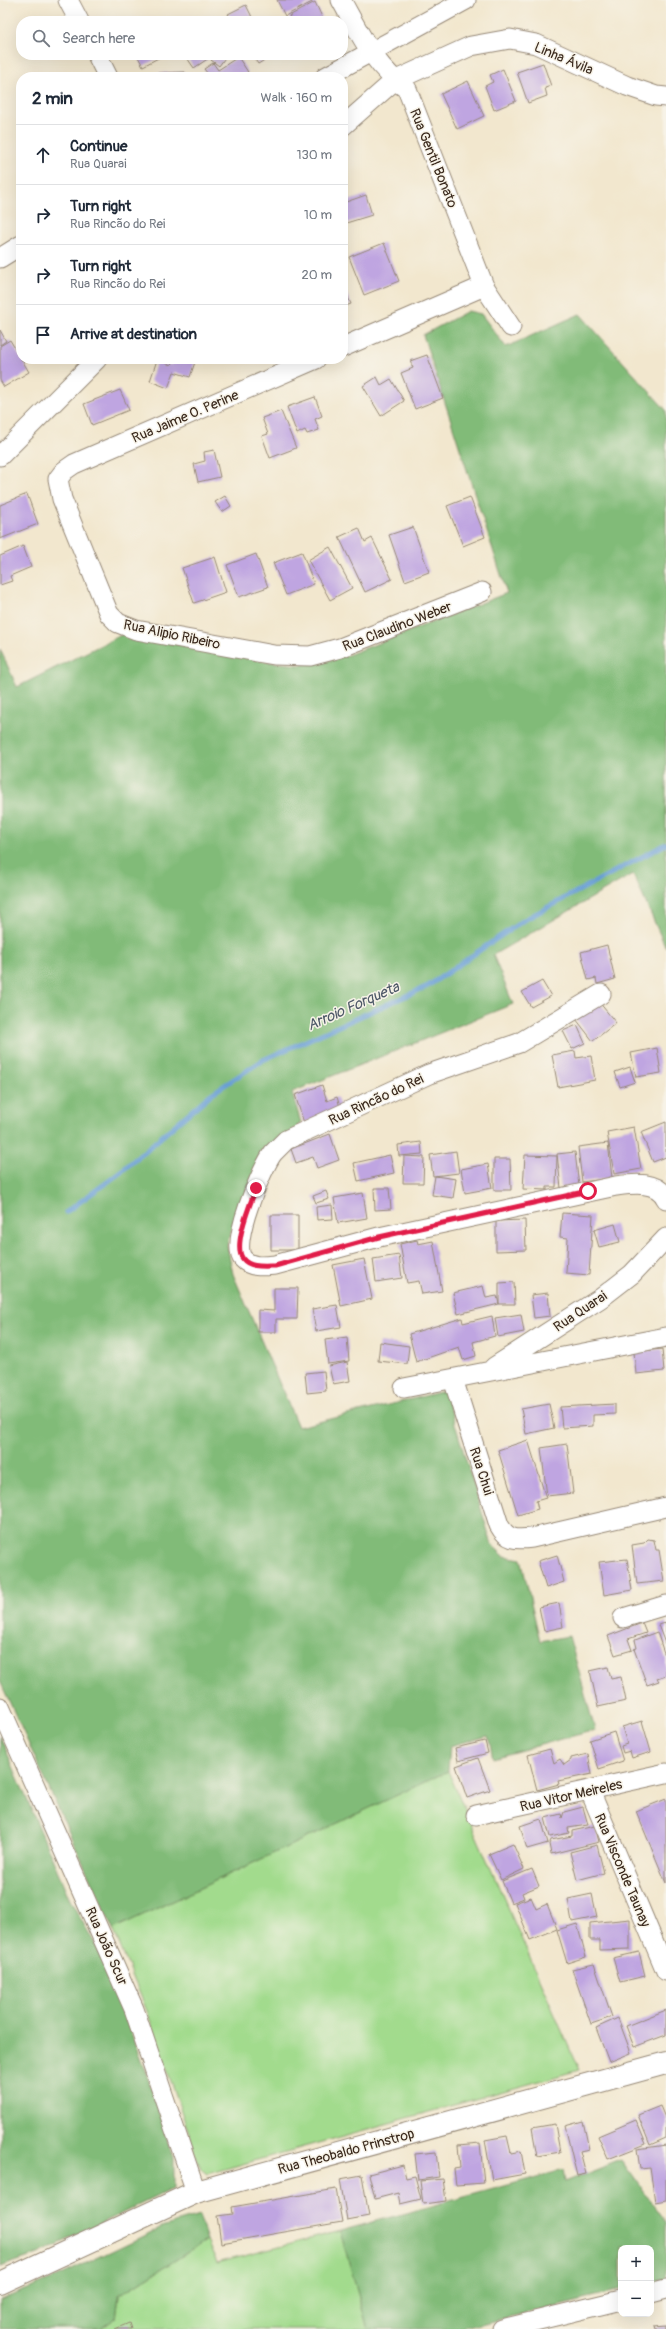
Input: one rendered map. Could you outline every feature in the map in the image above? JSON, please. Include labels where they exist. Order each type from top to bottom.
[{"type":"street","points":[[68,0],[76,16]]},
{"type":"street","name":"Rua Gentil Bonato","points":[[341,0],[371,53],[394,81],[407,90],[484,286],[511,327]]},
{"type":"street","points":[[335,72],[466,0]]},
{"type":"street","name":"Linha Ávila","points":[[394,81],[471,46],[510,40],[536,44],[627,86],[656,96],[666,97]]},
{"type":"street","points":[[100,60],[106,72]]},
{"type":"street","points":[[348,122],[394,81]]},
{"type":"street","points":[[0,258],[16,248]]},
{"type":"street","points":[[348,345],[484,286]]},
{"type":"street","points":[[0,456],[92,364]]},
{"type":"street","name":"Rua Jaime O. Perine","points":[[58,479],[74,464],[304,364]]},
{"type":"street","name":"Rua Alipio Ribeiro","points":[[58,479],[62,499],[109,614],[118,623],[136,630],[274,655],[310,656]]},
{"type":"street","name":"Rua Claudino Weber","points":[[310,656],[340,648],[482,592]]},
{"type":"street","name":"Rua Rincão do Rei","points":[[601,994],[519,1043],[429,1074],[286,1140],[273,1154],[256,1188],[242,1229],[240,1248],[242,1258],[249,1263],[260,1266],[275,1266],[379,1237],[636,1183],[652,1186],[666,1199]]},
{"type":"street","name":"Rua Quarai","points":[[485,1373],[601,1298],[632,1274],[666,1238]]},
{"type":"street","points":[[404,1388],[666,1337]]},
{"type":"street","name":"Rua Chui","points":[[453,1379],[499,1525],[504,1534],[512,1539],[532,1538],[666,1507]]},
{"type":"street","points":[[623,1618],[666,1605]]},
{"type":"street","name":"Rua João Scur","points":[[0,1707],[134,2009],[196,2192]]},
{"type":"street","name":"Rua Vitor Meireles","points":[[476,1815],[666,1773]]},
{"type":"street","name":"Rua Visconde Taunay","points":[[590,1791],[666,1971]]},
{"type":"street","name":"Rua Theobaldo Prinstrop","points":[[0,2283],[196,2192],[666,2063]]},
{"type":"street","name":"Rua Theobaldo Prinstrop","points":[[0,2276],[36,2267]]},
{"type":"street","points":[[654,2292],[666,2289]]},
{"type":"street","points":[[502,2329],[618,2301]]},
{"type":"green space","points":[[468,311],[481,314],[506,347],[580,314],[666,410],[666,948],[633,874],[493,955],[513,1004],[292,1092],[301,1123],[261,1158],[234,1221],[227,1245],[233,1274],[298,1427],[445,1391],[492,1545],[504,1556],[521,1559],[540,1641],[569,1636],[595,1730],[493,1758],[488,1736],[450,1746],[448,1771],[113,1929],[0,1681],[0,649],[17,687],[123,634],[271,662],[299,665],[319,663],[348,655],[507,593],[423,335]]},
{"type":"green space","points":[[0,1736],[70,1900],[102,1956],[156,2100],[174,2158],[174,2188],[38,2254],[0,2267]]},
{"type":"green space","points":[[448,1771],[579,2070],[207,2174],[201,2169],[147,2011],[113,1929]]},
{"type":"green space","points":[[621,2160],[666,2223],[666,2279],[654,2282],[654,2245],[618,2245],[618,2291],[460,2329],[368,2329],[340,2231],[563,2170],[565,2182]]},
{"type":"green space","points":[[199,2216],[207,2240],[119,2296],[116,2318],[100,2329],[0,2329],[0,2300],[53,2279],[162,2227]]},
{"type":"green space","points":[[340,2231],[368,2329],[100,2329],[116,2318],[119,2296],[207,2240],[217,2263]]},
{"type":"building","points":[[277,0],[311,0],[312,2],[285,16]]},
{"type":"building","points":[[315,2],[322,16],[289,16]]},
{"type":"building","points":[[246,5],[252,16],[229,16],[228,14]]},
{"type":"building","points":[[140,60],[154,60],[143,66]]},
{"type":"building","points":[[188,60],[206,60],[194,68]]},
{"type":"building","points":[[211,60],[223,60],[219,66]]},
{"type":"building","points":[[233,60],[240,60],[248,72],[206,72],[204,69],[213,63],[218,70]]},
{"type":"building","points":[[255,60],[265,60],[258,64]]},
{"type":"building","points":[[543,63],[551,86],[545,88],[547,96],[528,103],[517,72]]},
{"type":"building","points":[[503,69],[516,101],[494,110],[485,86],[493,82],[490,75]]},
{"type":"building","points":[[468,81],[484,116],[457,129],[441,94]]},
{"type":"building","points":[[366,195],[372,215],[348,222],[348,201]]},
{"type":"building","points":[[384,243],[399,281],[364,295],[349,257]]},
{"type":"building","points":[[348,297],[351,304],[348,305]]},
{"type":"building","points":[[0,330],[6,341],[0,345]]},
{"type":"building","points":[[10,340],[16,350],[16,364],[24,364],[29,372],[4,387],[0,380],[0,346]]},
{"type":"building","points":[[427,355],[443,398],[415,409],[401,373],[413,368],[410,361]]},
{"type":"building","points":[[156,364],[194,364],[190,377],[174,372],[168,388],[150,381]]},
{"type":"building","points":[[377,377],[381,385],[391,379],[404,401],[381,416],[363,386]]},
{"type":"building","points":[[120,390],[129,410],[92,425],[84,404]]},
{"type":"building","points":[[315,397],[322,416],[315,419],[319,430],[307,434],[305,430],[297,434],[287,407]]},
{"type":"building","points":[[281,411],[296,448],[270,458],[262,436],[268,434],[262,418]]},
{"type":"building","points":[[214,450],[220,477],[198,482],[194,464],[205,461],[204,452]]},
{"type":"building","points":[[27,494],[38,524],[0,539],[0,505]]},
{"type":"building","points":[[225,496],[231,506],[222,512],[215,502]]},
{"type":"building","points":[[470,497],[485,537],[463,546],[447,506]]},
{"type":"building","points":[[413,527],[429,572],[405,581],[389,535]]},
{"type":"building","points":[[359,528],[365,542],[372,538],[392,579],[365,592],[339,537]]},
{"type":"building","points":[[23,546],[31,567],[10,576],[12,581],[0,585],[0,556]]},
{"type":"building","points":[[330,547],[352,588],[330,600],[308,560]]},
{"type":"building","points":[[302,552],[314,584],[286,595],[273,563]]},
{"type":"building","points":[[256,554],[268,587],[239,597],[227,565]]},
{"type":"building","points":[[215,557],[226,592],[194,603],[182,568]]},
{"type":"building","points":[[607,945],[615,979],[597,984],[596,978],[588,980],[581,952]]},
{"type":"building","points":[[542,981],[551,996],[531,1007],[522,992]]},
{"type":"building","points":[[599,1002],[616,1023],[593,1041],[576,1019]]},
{"type":"building","points":[[577,1025],[585,1043],[572,1049],[563,1031]]},
{"type":"building","points":[[657,1048],[661,1073],[636,1077],[631,1053]]},
{"type":"building","points":[[575,1051],[576,1058],[591,1056],[595,1080],[558,1087],[552,1055]]},
{"type":"building","points":[[630,1067],[635,1082],[620,1087],[615,1072]]},
{"type":"building","points":[[322,1085],[327,1101],[337,1097],[341,1110],[304,1123],[295,1095]]},
{"type":"building","points":[[666,1122],[666,1157],[653,1162],[641,1132]]},
{"type":"building","points":[[634,1127],[641,1169],[614,1174],[607,1132]]},
{"type":"building","points":[[330,1134],[339,1160],[317,1168],[313,1157],[296,1163],[291,1149]]},
{"type":"building","points":[[421,1142],[422,1154],[399,1156],[398,1145]]},
{"type":"building","points":[[608,1143],[612,1178],[582,1182],[578,1147]]},
{"type":"building","points":[[456,1151],[459,1173],[433,1176],[430,1155]]},
{"type":"building","points":[[575,1152],[579,1186],[561,1188],[557,1154]]},
{"type":"building","points":[[390,1155],[394,1173],[358,1181],[354,1163]]},
{"type":"building","points":[[525,1155],[557,1156],[556,1187],[547,1187],[547,1190],[523,1189]]},
{"type":"building","points":[[404,1156],[424,1157],[423,1183],[403,1183]]},
{"type":"building","points":[[494,1159],[510,1159],[511,1190],[494,1190]]},
{"type":"building","points":[[488,1164],[492,1188],[465,1193],[461,1169]]},
{"type":"building","points":[[435,1176],[456,1179],[453,1198],[432,1195]]},
{"type":"building","points":[[374,1188],[389,1188],[391,1209],[375,1210]]},
{"type":"building","points":[[326,1191],[329,1199],[316,1203],[313,1196]]},
{"type":"building","points":[[363,1193],[367,1218],[338,1223],[334,1198]]},
{"type":"building","points":[[332,1205],[333,1219],[317,1220],[316,1207]]},
{"type":"building","points":[[562,1213],[593,1215],[589,1275],[566,1273],[568,1238],[560,1237]]},
{"type":"building","points":[[271,1215],[298,1215],[298,1250],[271,1250]]},
{"type":"building","points":[[525,1220],[526,1250],[496,1251],[496,1221]]},
{"type":"building","points":[[615,1224],[620,1242],[599,1247],[594,1230]]},
{"type":"building","points":[[417,1240],[418,1244],[433,1241],[442,1291],[422,1294],[419,1281],[407,1283],[400,1244]]},
{"type":"building","points":[[399,1255],[402,1278],[376,1282],[373,1259]]},
{"type":"building","points":[[364,1259],[372,1299],[341,1306],[333,1265]]},
{"type":"building","points":[[514,1282],[515,1304],[499,1304],[499,1283]]},
{"type":"building","points":[[483,1286],[486,1298],[497,1296],[499,1304],[458,1314],[453,1293]]},
{"type":"building","points":[[274,1288],[298,1288],[297,1319],[276,1319],[276,1332],[258,1332],[258,1310],[274,1311]]},
{"type":"building","points":[[548,1293],[550,1316],[534,1318],[531,1295]]},
{"type":"building","points":[[337,1305],[341,1327],[316,1331],[312,1309]]},
{"type":"building","points":[[521,1314],[524,1332],[498,1337],[495,1318]]},
{"type":"building","points":[[492,1316],[495,1336],[473,1342],[476,1356],[463,1360],[459,1347],[416,1362],[409,1334],[462,1318],[463,1323]]},
{"type":"building","points":[[347,1337],[349,1361],[328,1364],[325,1340]]},
{"type":"building","points":[[380,1342],[409,1346],[407,1364],[378,1361]]},
{"type":"building","points":[[662,1349],[664,1371],[636,1374],[634,1352]]},
{"type":"building","points":[[347,1362],[350,1381],[333,1384],[329,1366]]},
{"type":"building","points":[[324,1371],[326,1391],[307,1393],[305,1373]]},
{"type":"building","points":[[549,1404],[554,1428],[526,1434],[521,1409]]},
{"type":"building","points":[[615,1404],[615,1414],[593,1415],[593,1426],[562,1428],[560,1407]]},
{"type":"building","points":[[528,1440],[546,1498],[536,1501],[538,1509],[518,1515],[498,1450]]},
{"type":"building","points":[[567,1444],[573,1493],[547,1496],[541,1448]]},
{"type":"building","points":[[648,1539],[654,1540],[656,1550],[659,1550],[664,1581],[637,1584],[632,1545],[644,1543]]},
{"type":"building","points":[[557,1555],[564,1582],[546,1588],[538,1561]]},
{"type":"building","points":[[627,1559],[632,1590],[604,1595],[599,1562]]},
{"type":"building","points":[[559,1603],[563,1627],[544,1631],[539,1607]]},
{"type":"building","points":[[642,1623],[646,1633],[628,1639],[632,1650],[615,1655],[608,1636]]},
{"type":"building","points":[[666,1623],[666,1646],[658,1625]]},
{"type":"building","points":[[657,1632],[666,1659],[666,1675],[657,1678],[659,1681],[647,1685],[634,1649],[637,1648],[635,1640]]},
{"type":"building","points":[[608,1667],[611,1679],[621,1677],[626,1701],[598,1707],[590,1671]]},
{"type":"building","points":[[642,1721],[651,1752],[632,1758],[630,1751],[623,1753],[621,1746],[627,1744],[622,1727]]},
{"type":"building","points":[[614,1732],[623,1761],[599,1769],[590,1740]]},
{"type":"building","points":[[485,1741],[488,1753],[458,1761],[455,1748]]},
{"type":"building","points":[[550,1749],[554,1763],[560,1759],[564,1765],[571,1760],[571,1758],[588,1754],[592,1774],[558,1781],[559,1784],[537,1790],[528,1755]]},
{"type":"building","points":[[478,1758],[490,1790],[467,1798],[456,1766]]},
{"type":"building","points":[[666,1799],[666,1883],[636,1811]]},
{"type":"building","points":[[583,1807],[588,1825],[568,1828],[569,1833],[550,1837],[545,1818],[561,1814],[562,1818],[564,1812]]},
{"type":"building","points":[[541,1819],[548,1843],[527,1849],[520,1826]]},
{"type":"building","points":[[595,1826],[599,1842],[551,1854],[549,1844],[551,1840],[572,1836],[572,1831]]},
{"type":"building","points":[[513,1844],[524,1869],[501,1880],[489,1854]]},
{"type":"building","points":[[597,1845],[604,1873],[577,1880],[570,1852]]},
{"type":"building","points":[[532,1869],[539,1886],[522,1893],[524,1898],[511,1903],[502,1881]]},
{"type":"building","points":[[592,1894],[597,1917],[572,1922],[568,1899]]},
{"type":"building","points":[[531,1897],[536,1909],[547,1904],[557,1929],[530,1940],[515,1903]]},
{"type":"building","points":[[630,1919],[630,1949],[600,1950],[600,1940],[590,1940],[590,1923]]},
{"type":"building","points":[[577,1924],[586,1957],[567,1963],[557,1930]]},
{"type":"building","points":[[639,1952],[645,1976],[620,1982],[613,1958]]},
{"type":"building","points":[[594,1964],[612,2017],[591,2024],[572,1969]]},
{"type":"building","points":[[666,2010],[666,2035],[634,2047],[626,2026]]},
{"type":"building","points":[[618,2018],[631,2053],[609,2062],[596,2028]]},
{"type":"building","points":[[660,2106],[666,2120],[666,2138],[650,2145],[638,2115]]},
{"type":"building","points":[[636,2120],[646,2144],[608,2159],[598,2136]]},
{"type":"building","points":[[583,2121],[589,2149],[580,2151],[586,2174],[577,2176],[565,2126]]},
{"type":"building","points":[[555,2124],[560,2152],[537,2156],[532,2128]]},
{"type":"building","points":[[507,2136],[511,2153],[521,2151],[525,2174],[492,2180],[485,2140]]},
{"type":"building","points":[[480,2143],[484,2183],[456,2185],[454,2169],[460,2168],[458,2145]]},
{"type":"building","points":[[666,2145],[666,2200],[655,2202],[650,2168],[640,2169],[637,2149]]},
{"type":"building","points":[[436,2152],[439,2177],[418,2180],[415,2154]]},
{"type":"building","points":[[403,2165],[406,2178],[415,2176],[421,2199],[400,2204],[398,2193],[375,2199],[369,2174]]},
{"type":"building","points":[[362,2175],[369,2216],[347,2220],[340,2179]]},
{"type":"building","points":[[443,2179],[446,2201],[423,2204],[420,2181]]},
{"type":"building","points":[[336,2189],[342,2222],[221,2243],[217,2216],[233,2214],[232,2207]]},
{"type":"building","points":[[129,2323],[131,2329],[115,2329]]},
{"type":"building","points":[[666,2325],[666,2329],[655,2329],[654,2326]]},
{"type":"waterway","name":"Arroio Forqueta","points":[[66,1212],[117,1175],[211,1094],[263,1060],[428,986],[524,920],[666,844]]},
{"type":"route","points":[[256,1188],[242,1229],[240,1248],[242,1258],[249,1263],[260,1266],[275,1266],[379,1237],[468,1219],[588,1191]]}]
